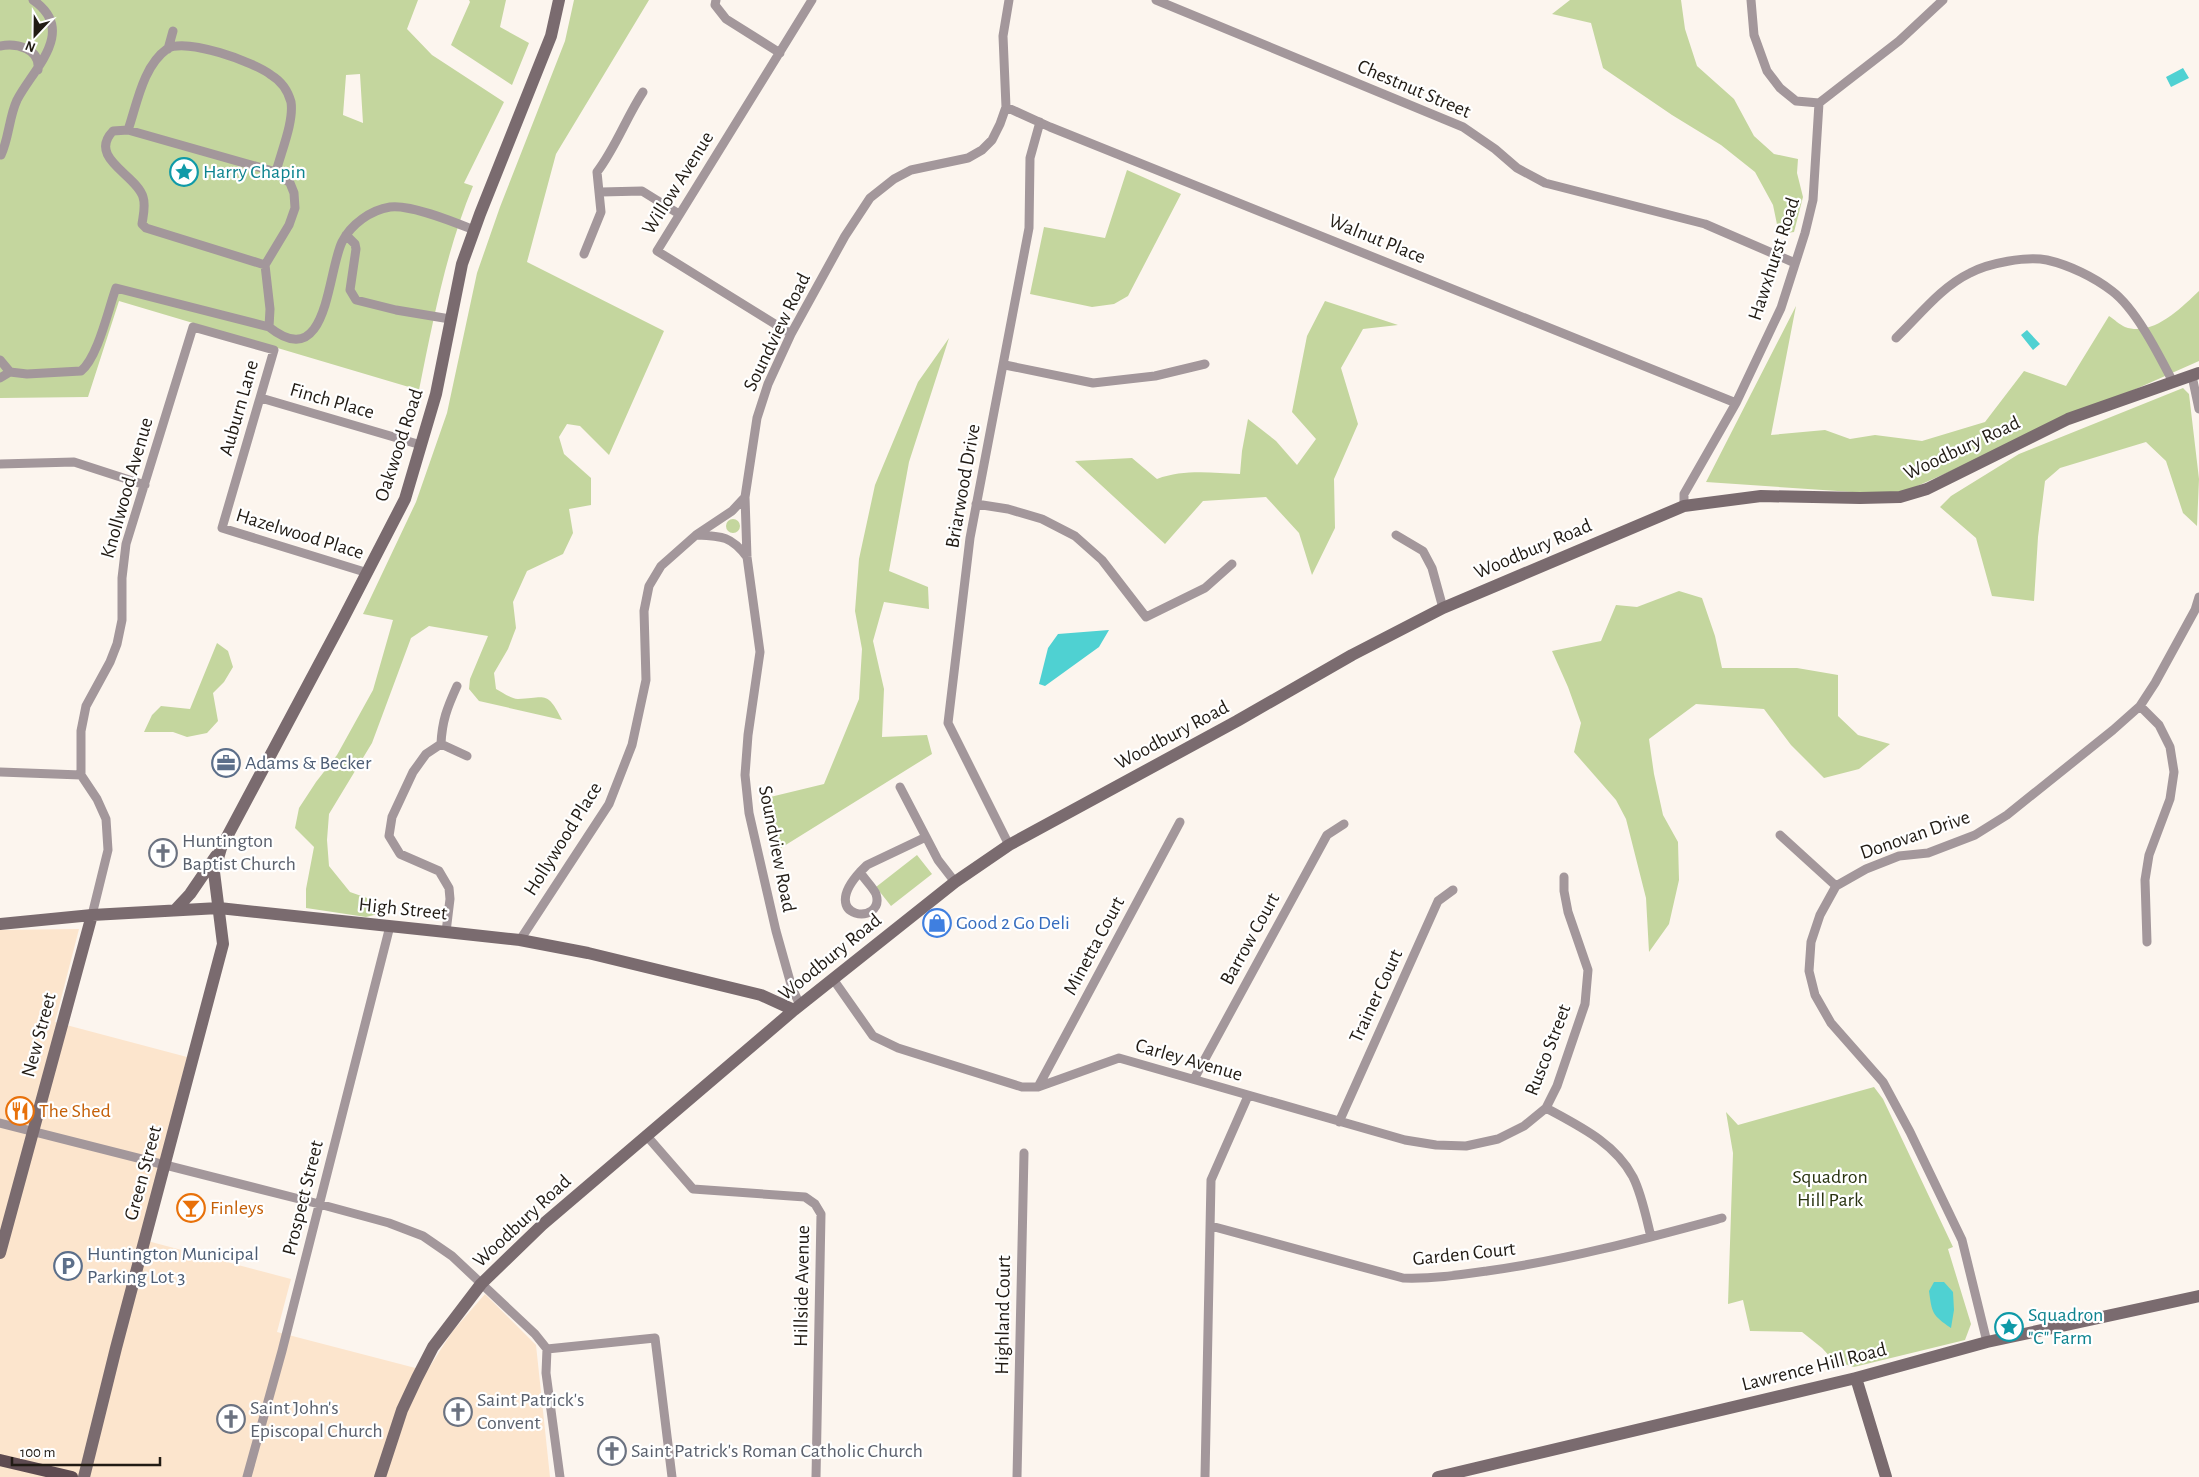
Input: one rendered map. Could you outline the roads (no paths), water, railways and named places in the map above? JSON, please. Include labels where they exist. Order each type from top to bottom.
[{"type":"main road","name":"Oakwood Road","points":[[219,908],[214,872],[221,848],[368,573],[405,499],[436,394],[462,264],[551,36],[559,0]]},
{"type":"main road","name":"Woodbury Road","points":[[380,1477],[402,1410],[417,1378],[433,1348],[481,1284],[542,1226],[797,1007],[954,882],[1009,845],[1237,721],[1352,655],[1443,608],[1684,506],[1761,496],[1900,497],[1927,489],[2068,419],[2195,374]]},
{"type":"main road","points":[[176,909],[190,894],[221,848]]},
{"type":"main road","name":"High Street","points":[[0,924],[92,915],[219,908],[520,940],[664,971],[797,1007]]},
{"type":"main road","name":"Green Street","points":[[84,1477],[223,944],[219,908]]},
{"type":"main road","name":"New Street","points":[[0,1253],[92,915]]},
{"type":"main road","name":"Lawrence Hill Road","points":[[1438,1477],[1856,1378],[1987,1342],[2199,1296]]},
{"type":"main road","points":[[1856,1378],[1886,1477]]},
{"type":"main road","points":[[0,1460],[72,1477]]},
{"type":"street","points":[[0,155],[18,100],[38,71],[50,48],[51,27],[44,9],[33,0]]},
{"type":"street","points":[[716,0],[716,5],[726,19],[780,53]]},
{"type":"street","name":"Willow Avenue","points":[[791,334],[657,251],[812,0]]},
{"type":"street","name":"Soundview Road","points":[[797,1007],[776,931],[749,813],[745,775],[748,735],[760,652],[747,557],[745,497],[757,418],[768,384],[791,334],[846,236],[870,198],[894,179],[911,170],[968,158],[982,150],[992,140],[1006,107],[1003,36],[1009,0]]},
{"type":"street","name":"Chestnut Street","points":[[1156,0],[1463,127],[1495,149],[1517,168],[1545,183],[1705,224],[1795,263]]},
{"type":"street","points":[[1751,0],[1754,35],[1766,71],[1780,88],[1796,100],[1819,103],[1899,42],[1943,0]]},
{"type":"street","points":[[128,130],[150,70],[168,49],[173,31]]},
{"type":"street","points":[[0,46],[15,44],[25,48],[35,56],[39,66],[38,71]]},
{"type":"street","points":[[168,49],[181,46],[232,57],[264,70],[284,87],[290,101],[291,119],[276,172]]},
{"type":"street","points":[[584,254],[601,212],[601,192],[597,172],[609,156],[642,92]]},
{"type":"street","name":"Hawxhurst Road","points":[[1684,506],[1684,494],[1736,403],[1781,308],[1806,233],[1813,200],[1819,103]]},
{"type":"street","name":"Walnut Place","points":[[1006,107],[1736,403]]},
{"type":"street","name":"Briarwood Drive","points":[[1009,845],[948,723],[976,504],[1005,365],[1030,228],[1030,158],[1040,122]]},
{"type":"street","points":[[266,265],[140,227],[145,204],[140,189],[114,166],[106,151],[106,142],[113,131],[128,130],[276,172],[290,183],[294,193],[295,208],[290,224],[266,265],[270,309],[269,327]]},
{"type":"street","points":[[601,192],[642,191],[679,214]]},
{"type":"street","points":[[0,378],[10,372],[26,374],[81,371],[87,366],[95,351],[113,287],[269,327],[286,339],[300,339],[312,332],[317,325],[326,302],[339,249],[346,235],[369,215],[378,210],[400,207],[474,230]]},
{"type":"street","points":[[346,235],[355,244],[356,249],[350,290],[356,300],[396,310],[450,319]]},
{"type":"street","points":[[1896,338],[1947,288],[1970,272],[2007,261],[2046,260],[2083,273],[2113,291],[2136,318],[2173,382]]},
{"type":"street","name":"Auburn Lane","points":[[192,327],[274,350],[222,528]]},
{"type":"street","name":"Knollwood Avenue","points":[[81,775],[81,731],[86,706],[118,644],[122,620],[122,578],[126,544],[192,327]]},
{"type":"street","points":[[0,360],[10,372]]},
{"type":"street","points":[[1005,365],[1093,382],[1155,376],[1205,364]]},
{"type":"street","points":[[2195,374],[2199,409]]},
{"type":"street","name":"Finch Place","points":[[260,398],[422,446]]},
{"type":"street","points":[[0,464],[74,462],[145,485]]},
{"type":"street","name":"Hollywood Place","points":[[520,940],[591,834],[615,790],[632,746],[643,695],[646,657],[644,611],[649,586],[661,566],[696,535],[732,511],[745,497]]},
{"type":"street","points":[[976,504],[1008,509],[1042,519],[1075,536],[1102,560],[1146,617],[1205,588],[1232,564]]},
{"type":"street","name":"Hazelwood Place","points":[[222,528],[368,573]]},
{"type":"street","points":[[696,535],[719,536],[737,544],[747,557]]},
{"type":"street","points":[[1396,535],[1422,551],[1432,568],[1443,608]]},
{"type":"street","name":"Donovan Drive","points":[[1836,886],[1866,868],[1899,856],[1928,853],[1975,834],[2007,815],[2140,706],[2191,618],[2199,597]]},
{"type":"street","points":[[446,932],[450,899],[449,888],[439,871],[400,854],[389,836],[392,817],[413,772],[426,754],[441,744],[444,717],[457,686]]},
{"type":"street","points":[[2140,706],[2158,725],[2170,747],[2174,772],[2170,799],[2148,860],[2145,880],[2147,942]]},
{"type":"street","points":[[441,744],[467,756]]},
{"type":"street","points":[[0,772],[81,775],[97,799],[106,819],[108,850],[92,915]]},
{"type":"street","points":[[900,787],[938,860],[954,882]]},
{"type":"street","name":"Minetta Court","points":[[1038,1087],[1180,822]]},
{"type":"street","name":"Barrow Court","points":[[1194,1079],[1327,835],[1344,824]]},
{"type":"street","points":[[1780,835],[1836,886],[1820,915],[1811,942],[1809,970],[1815,994],[1831,1023],[1883,1082],[1910,1132],[1962,1240],[1987,1342]]},
{"type":"street","points":[[860,872],[873,889],[876,899],[874,908],[869,913],[863,915],[854,914],[847,908],[845,900],[850,883],[860,872],[867,866],[926,837]]},
{"type":"street","name":"Rusco Street","points":[[1248,1096],[1406,1140],[1436,1145],[1466,1146],[1506,1134],[1524,1126],[1546,1108],[1557,1086],[1586,1004],[1588,970],[1568,912],[1564,891],[1564,876]]},
{"type":"street","name":"Trainer Court","points":[[1339,1122],[1438,901],[1453,890]]},
{"type":"street","name":"Prospect Street","points":[[247,1477],[282,1351],[390,926]]},
{"type":"street","name":"Carley Avenue","points":[[833,980],[873,1036],[898,1048],[1022,1087],[1038,1087],[1119,1058],[1248,1096],[1211,1180],[1205,1477]]},
{"type":"street","points":[[1546,1108],[1599,1139],[1618,1156],[1633,1178],[1651,1237]]},
{"type":"street","points":[[0,1123],[319,1204],[389,1223],[423,1236],[452,1256],[535,1334],[547,1349],[546,1373],[560,1477]]},
{"type":"street","name":"Hillside Avenue","points":[[646,1135],[693,1189],[805,1198],[815,1204],[821,1214],[816,1477]]},
{"type":"street","name":"Highland Court","points":[[1017,1477],[1024,1153]]},
{"type":"street","name":"Garden Court","points":[[1211,1226],[1403,1278],[1431,1278],[1531,1265],[1618,1246],[1722,1218]]},
{"type":"street","points":[[547,1349],[656,1338],[672,1477]]},
{"type":"water","points":[[2183,68],[2189,78],[2171,87],[2166,77]]},
{"type":"water","points":[[2027,330],[2040,344],[2033,350],[2021,335]]},
{"type":"water","points":[[1109,630],[1099,647],[1045,686],[1039,684],[1048,648],[1058,634]]},
{"type":"water","points":[[1934,1282],[1944,1282],[1953,1292],[1954,1310],[1951,1328],[1936,1316],[1932,1309],[1929,1291]]},
{"type":"place","name":"Harry Chapin","points":[[184,172]]},
{"type":"place","name":"Adams & Becker","points":[[226,763]]},
{"type":"place","name":"Huntington Baptist Church","points":[[163,853]]},
{"type":"place","name":"Good 2 Go Deli","points":[[937,923]]},
{"type":"place","name":"The Shed","points":[[20,1111]]},
{"type":"place","name":"Finleys","points":[[191,1208]]},
{"type":"place","name":"Huntington Municipal Parking Lot 3","points":[[68,1266]]},
{"type":"place","name":"Squadron \"C\" Farm","points":[[2009,1327]]},
{"type":"place","name":"Saint Patrick's Convent","points":[[458,1412]]},
{"type":"place","name":"Saint John's Episcopal Church","points":[[231,1419]]},
{"type":"place","name":"Saint Patrick's Roman Catholic Church","points":[[612,1451]]},
{"type":"park label","name":"Squadron Hill Park","points":[[1830,1188]]}]
